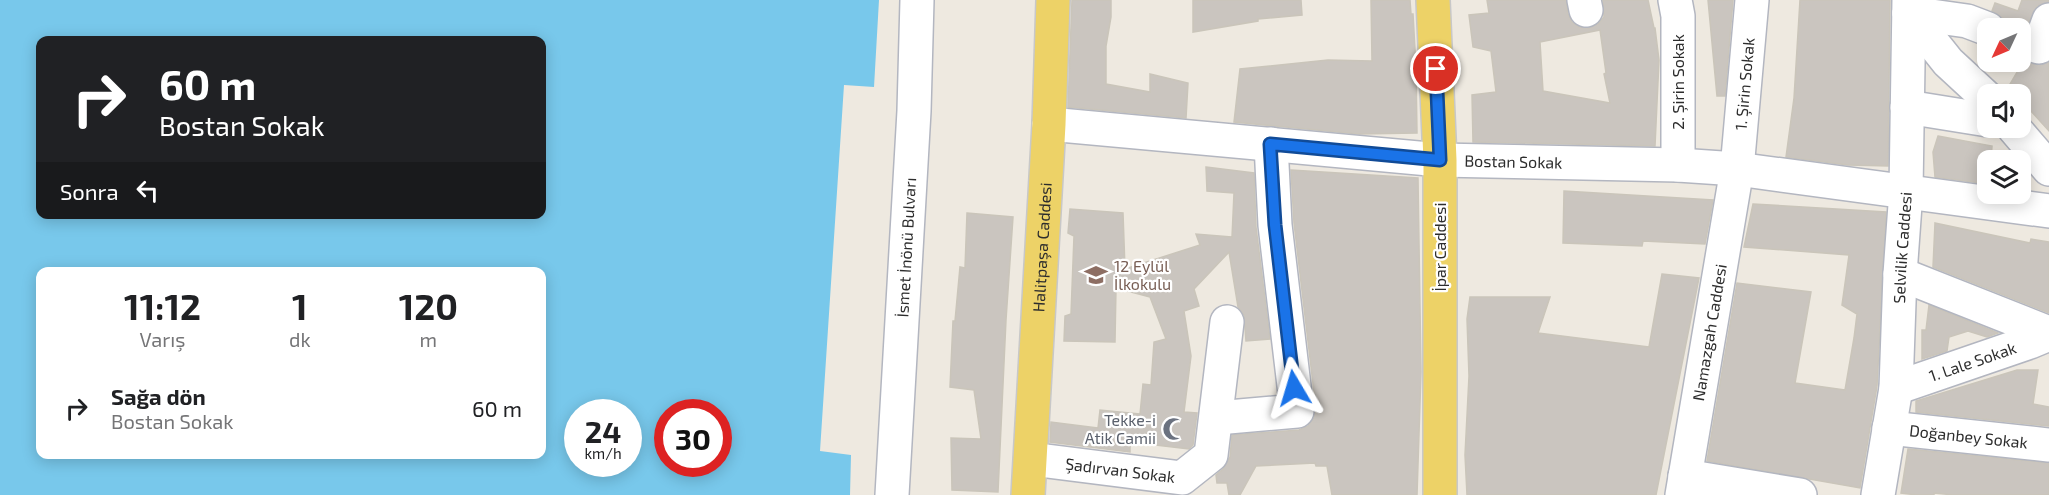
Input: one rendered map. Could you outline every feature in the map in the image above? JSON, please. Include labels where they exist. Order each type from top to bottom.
[{"type":"main road","name":"Halitpaşa Caddesi","points":[[1029,495],[1053,0]]},
{"type":"main road","name":"İpar Caddesi","points":[[1433,0],[1440,160],[1440,495]]},
{"type":"street","name":"İsmet İnönü Bulvarı","points":[[892,495],[914,111],[917,0]]},
{"type":"street","name":"2. Şirin Sokak","points":[[1675,0],[1678,16],[1678,165]]},
{"type":"street","name":"1. Şirin Sokak","points":[[1737,169],[1752,0]]},
{"type":"street","points":[[1909,6],[1977,25]]},
{"type":"street","points":[[1909,6],[1948,62],[1977,89]]},
{"type":"street","name":"Selvilik Caddesi","points":[[1878,495],[1896,388],[1906,190],[1909,6]]},
{"type":"street","points":[[2031,44],[2039,47],[2049,20]]},
{"type":"street","points":[[1907,107],[1977,118]]},
{"type":"street","name":"Bostan Sokak","points":[[1048,124],[1440,160],[1678,165],[1737,169],[2049,211]]},
{"type":"street","points":[[2031,130],[2049,136]]},
{"type":"street","points":[[2023,138],[2049,168]]},
{"type":"street","points":[[1217,418],[1297,411],[1275,225],[1270,144]]},
{"type":"street","name":"Namazgah Caddesi","points":[[1684,485],[1737,169]]},
{"type":"street","points":[[1900,274],[2049,333]]},
{"type":"street","name":"Şadırvan Sokak","points":[[1031,459],[1181,486],[1211,455],[1227,322]]},
{"type":"street","name":"1. Lale Sokak","points":[[1896,388],[2030,342],[2049,333]]},
{"type":"street","name":"Doğanbey Sokak","points":[[1888,428],[2049,445]]},
{"type":"street","points":[[1684,485],[1800,495]]},
{"type":"water","points":[[0,0],[879,0],[874,87],[844,85],[820,451],[851,455],[850,495],[0,495]]},
{"type":"building","points":[[1072,0],[1111,0],[1111,17],[1106,46],[1106,84],[1150,92],[1150,74],[1188,83],[1186,118],[1068,107]]},
{"type":"building","points":[[1193,0],[1301,0],[1302,15],[1258,19],[1258,21],[1193,32]]},
{"type":"building","points":[[1371,0],[1410,0],[1416,68],[1417,133],[1359,134],[1234,122],[1240,69],[1328,60],[1372,61]]},
{"type":"building","points":[[1487,0],[1566,0],[1572,22],[1579,27],[1589,28],[1598,24],[1604,17],[1603,0],[1648,0],[1655,28],[1659,60],[1655,146],[1473,142],[1472,95],[1496,92],[1491,51],[1473,47],[1469,15],[1489,13]],"holes":[[[1600,30],[1606,73],[1604,74],[1610,103],[1543,91],[1540,42]]]},
{"type":"building","points":[[1708,0],[1733,0],[1725,96],[1717,96]]},
{"type":"building","points":[[1800,0],[1890,0],[1888,166],[1848,165],[1786,157],[1794,98]]},
{"type":"building","points":[[2022,0],[2049,0],[2037,6],[2031,18],[2003,18],[1992,11],[1995,3],[2018,11]]},
{"type":"building","points":[[2049,62],[2049,131],[2031,111],[2031,84],[2010,84],[2017,72],[2031,72],[2031,63],[2042,65]]},
{"type":"building","points":[[1938,136],[1992,146],[1992,150],[1977,150],[1977,183],[1935,177],[1933,152]]},
{"type":"building","points":[[1206,167],[1254,173],[1256,227],[1270,339],[1246,341],[1244,315],[1238,307],[1229,252],[1194,289],[1199,306],[1184,311],[1191,356],[1184,412],[1197,413],[1193,445],[1189,449],[1130,442],[1130,452],[1050,442],[1051,422],[1098,428],[1100,410],[1140,414],[1143,384],[1151,385],[1154,342],[1166,339],[1150,297],[1116,288],[1115,342],[1064,341],[1065,316],[1071,314],[1074,236],[1068,233],[1070,209],[1123,213],[1125,269],[1200,245],[1196,234],[1232,237],[1234,193],[1207,191]]},
{"type":"building","points":[[1291,170],[1418,178],[1421,372],[1417,495],[1332,495],[1327,466],[1316,466],[1315,463],[1256,466],[1240,495],[1229,495],[1227,483],[1217,483],[1216,475],[1223,469],[1230,457],[1232,435],[1299,430],[1308,426],[1314,418],[1316,409],[1294,223]]},
{"type":"building","points":[[1564,191],[1713,200],[1705,244],[1643,241],[1642,246],[1563,243]]},
{"type":"building","points":[[1753,204],[1886,212],[1877,386],[1860,488],[1707,461],[1737,283],[1811,292],[1795,383],[1845,390],[1857,314],[1842,305],[1849,255],[1744,247]]},
{"type":"building","points":[[967,213],[1013,217],[998,492],[952,490],[951,438],[981,439],[974,390],[950,387],[953,321],[955,321],[960,267],[965,268]]},
{"type":"building","points":[[1935,223],[2030,243],[2031,239],[2049,242],[2049,313],[1933,267]]},
{"type":"building","points":[[1662,274],[1699,278],[1656,495],[1467,495],[1465,455],[1469,376],[1467,319],[1470,297],[1550,297],[1538,333],[1649,347]]},
{"type":"building","points":[[1929,305],[1998,333],[1987,337],[1968,331],[1949,337],[1947,351],[1922,359],[1922,330],[1926,330]]},
{"type":"building","points":[[2017,370],[2038,370],[2033,404],[2049,407],[2049,426],[1916,412],[1916,401]]},
{"type":"building","points":[[1908,449],[2049,463],[2049,495],[1901,493]]},
{"type":"place","name":"12 Eylül İlkokulu","points":[[1096,275]]},
{"type":"place","name":"Tekke-i Atik Camii","points":[[1174,429]]},
{"type":"route","points":[[1294,388],[1275,225],[1270,144],[1440,160],[1436,69]]}]
